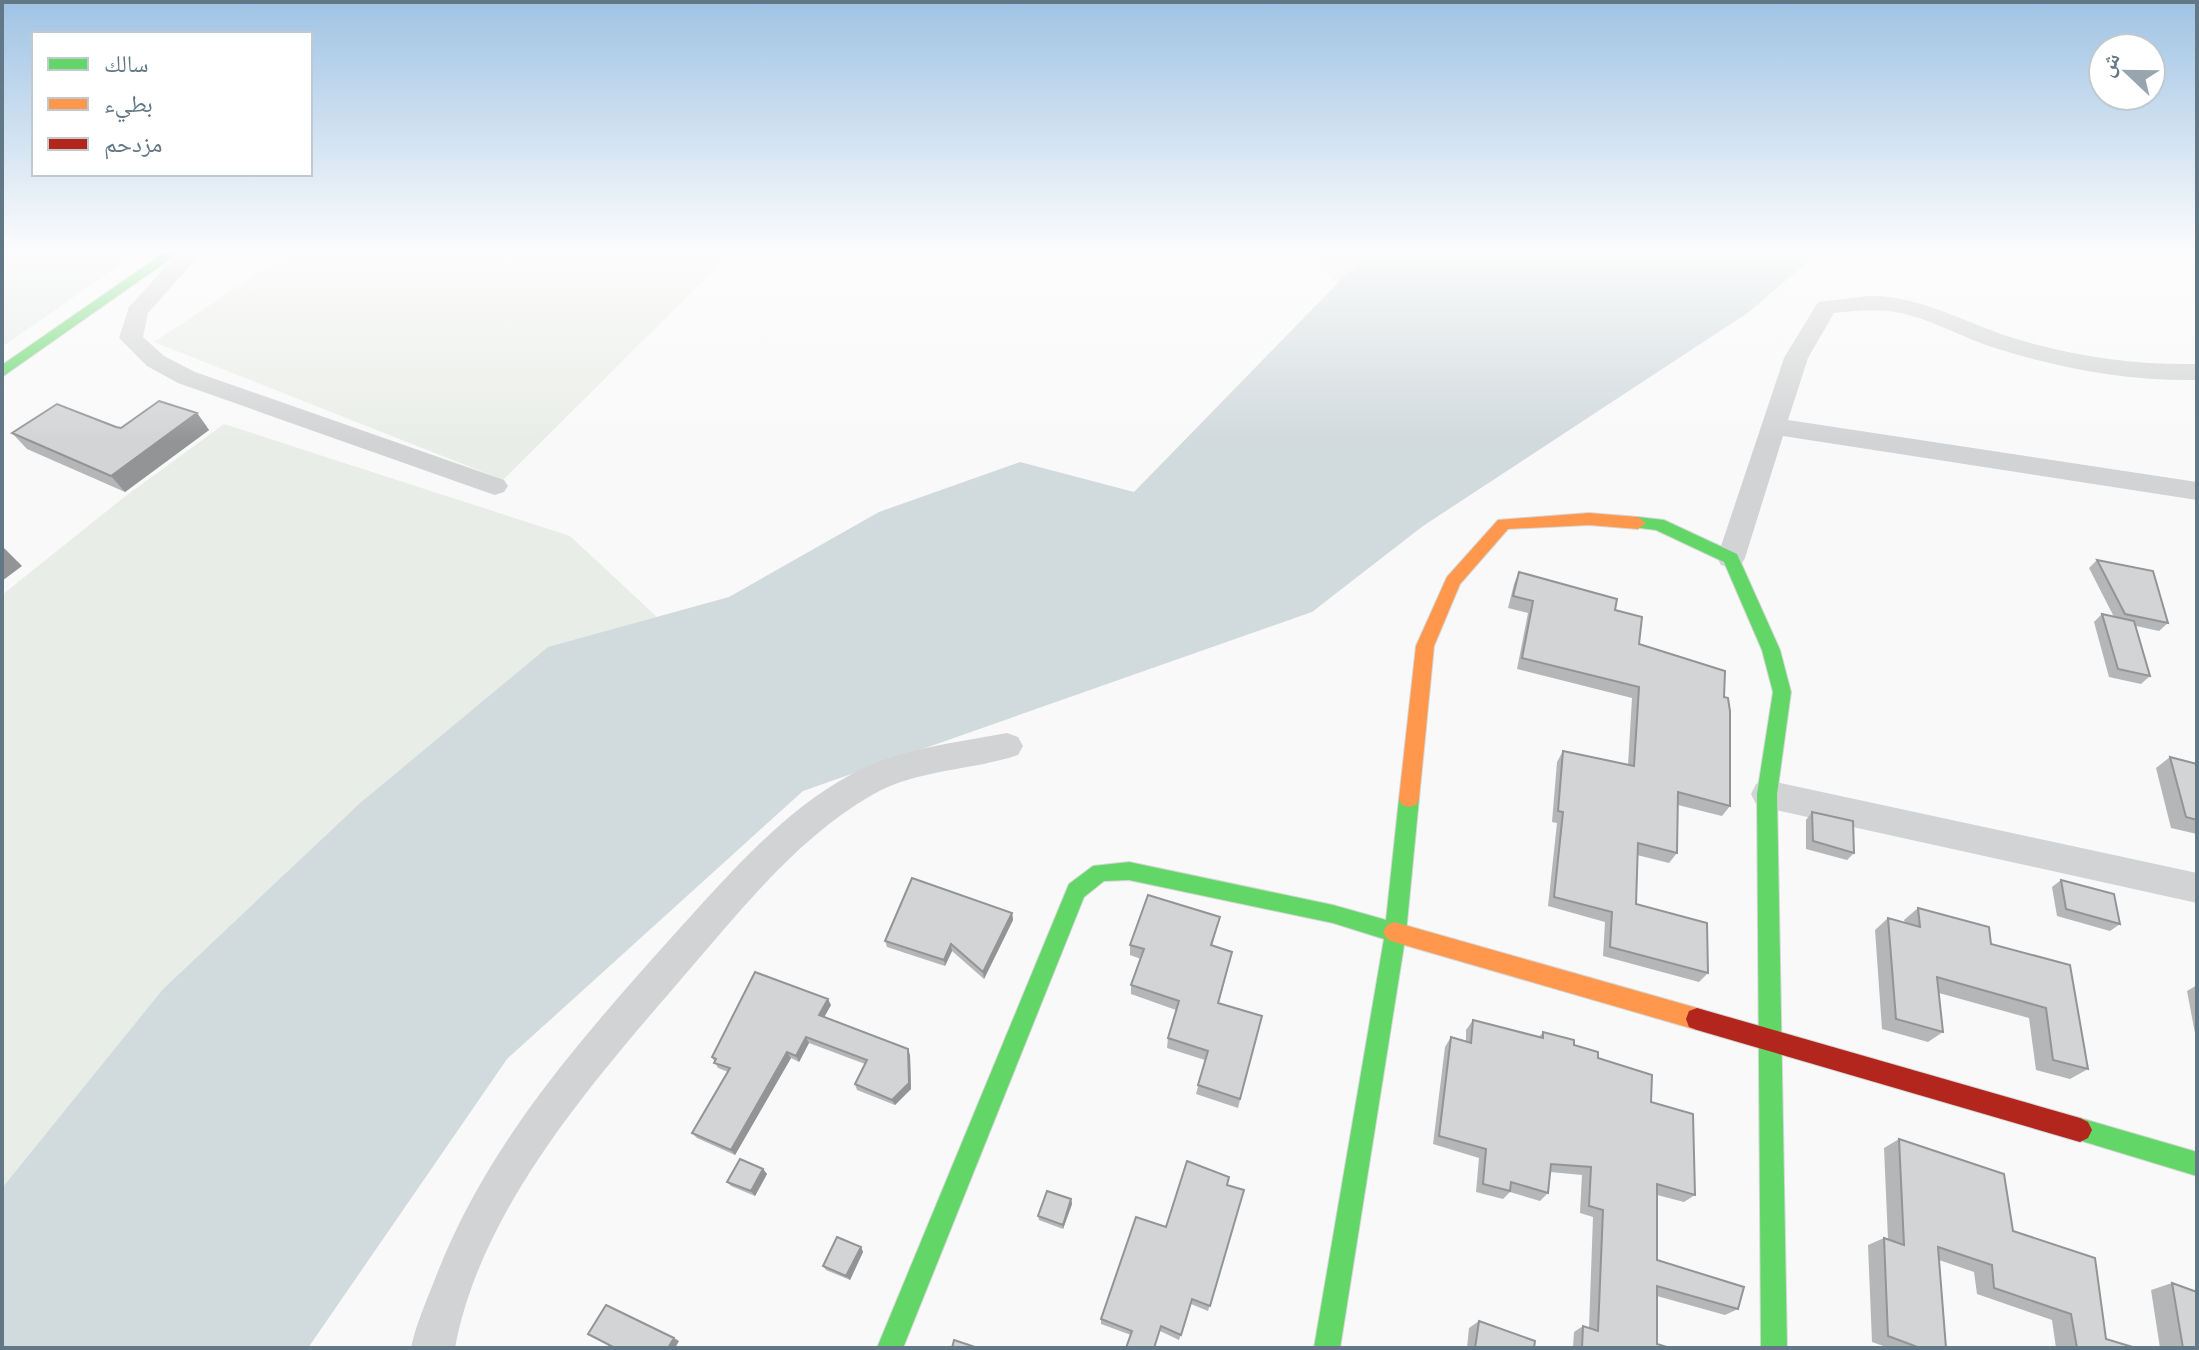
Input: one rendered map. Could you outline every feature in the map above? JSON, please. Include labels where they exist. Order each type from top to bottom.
[{"type":"street","points":[[2,372],[84,315]]},
{"type":"street","points":[[136,315],[131,338],[138,347],[174,371],[327,430],[495,486]]},
{"type":"street","points":[[1731,558],[1796,358],[1821,315]]},
{"type":"street","points":[[1926,315],[2001,342],[2077,362],[2163,374],[2197,372]]},
{"type":"street","points":[[1775,426],[2197,491]]},
{"type":"street","points":[[1327,1348],[1395,933],[1425,646],[1453,581],[1504,524],[1589,519],[1658,524],[1731,558],[1771,650],[1782,692],[1767,794],[1774,1348]]},
{"type":"street","points":[[433,1348],[459,1265],[508,1171],[613,1030],[731,896],[801,827],[863,784],[916,765],[1007,746]]},
{"type":"street","points":[[1767,794],[2197,888]]},
{"type":"street","points":[[890,1348],[1076,891],[1100,872],[1129,871],[1333,914],[2197,1164]]},
{"type":"shaded area","points":[[2,315],[48,315],[2,347]]},
{"type":"shaded area","points":[[195,315],[669,315],[503,480],[154,342]]},
{"type":"shaded area","points":[[1307,315],[1744,315],[1423,526],[1312,612],[803,791],[507,1059],[308,1348],[2,1348],[2,1188],[163,989],[360,803],[548,647],[729,597],[879,512],[1020,462],[1134,492]]},
{"type":"shaded area","points":[[224,424],[570,536],[657,617],[548,648],[360,803],[163,989],[2,1188],[2,595],[123,498]]},
{"type":"building","points":[[159,401],[197,413],[111,476],[12,433],[57,404],[121,428]]},
{"type":"building","points":[[2097,560],[2153,571],[2168,623],[2125,614]]},
{"type":"building","points":[[1519,572],[1617,599],[1615,610],[1642,617],[1639,644],[1725,671],[1724,697],[1728,698],[1730,711],[1730,806],[1678,792],[1677,853],[1638,843],[1636,904],[1707,923],[1708,973],[1610,947],[1612,912],[1554,897],[1563,812],[1558,811],[1563,751],[1634,766],[1639,687],[1522,658],[1533,601],[1513,596]]},
{"type":"building","points":[[2102,614],[2134,621],[2150,676],[2118,669]]},
{"type":"building","points":[[2170,757],[2197,764],[2197,820],[2186,817]]},
{"type":"building","points":[[1812,812],[1853,821],[1854,853],[1813,841]]},
{"type":"building","points":[[912,878],[1012,913],[983,972],[951,944],[944,960],[885,941]]},
{"type":"building","points":[[2061,880],[2114,894],[2120,924],[2066,909]]},
{"type":"building","points":[[1148,895],[1220,917],[1211,945],[1232,952],[1218,1003],[1262,1016],[1240,1099],[1198,1085],[1208,1051],[1168,1038],[1179,1001],[1131,985],[1144,949],[1130,945]]},
{"type":"building","points":[[1918,908],[1989,927],[1991,944],[2070,965],[2088,1069],[2053,1060],[2046,1008],[1937,977],[1943,1032],[1896,1019],[1888,918],[1920,927]]},
{"type":"building","points":[[755,972],[828,999],[819,1015],[908,1049],[909,1083],[892,1100],[855,1084],[867,1060],[806,1037],[796,1056],[787,1052],[731,1150],[692,1133],[730,1068],[714,1063],[716,1059],[712,1057]]},
{"type":"building","points":[[1473,1020],[1543,1038],[1543,1032],[1574,1040],[1574,1045],[1598,1052],[1598,1058],[1652,1075],[1651,1102],[1693,1114],[1695,1195],[1657,1184],[1657,1260],[1744,1287],[1738,1309],[1657,1286],[1657,1344],[1670,1348],[1582,1348],[1583,1326],[1598,1331],[1603,1210],[1589,1206],[1591,1167],[1551,1164],[1548,1193],[1511,1182],[1510,1191],[1483,1184],[1486,1149],[1439,1136],[1451,1037],[1471,1043]]},
{"type":"building","points":[[1899,1139],[2004,1174],[2013,1231],[2095,1258],[2106,1339],[2136,1348],[2077,1348],[2071,1314],[1994,1288],[1992,1265],[1938,1247],[1946,1348],[1920,1348],[1888,1336],[1884,1238],[1904,1245]]},
{"type":"building","points":[[740,1159],[763,1169],[751,1191],[727,1182]]},
{"type":"building","points":[[1187,1161],[1229,1177],[1227,1185],[1244,1190],[1210,1306],[1192,1299],[1181,1335],[1161,1326],[1154,1348],[1126,1348],[1132,1331],[1101,1319],[1136,1217],[1166,1227]]},
{"type":"building","points":[[1047,1191],[1071,1199],[1063,1225],[1038,1216]]},
{"type":"building","points":[[837,1237],[861,1247],[846,1276],[823,1266]]},
{"type":"building","points":[[2172,1283],[2197,1292],[2197,1348],[2183,1348]]},
{"type":"building","points":[[606,1305],[674,1338],[668,1348],[615,1348],[588,1334]]},
{"type":"building","points":[[1479,1321],[1535,1341],[1534,1348],[1475,1348]]},
{"type":"building","points":[[954,1340],[978,1348],[952,1348]]},
{"type":"traffic: fast","points":[[2,372],[84,315]]},
{"type":"traffic: fast","points":[[1638,523],[1658,524],[1731,558],[1771,650],[1782,692],[1767,794],[1774,1348]]},
{"type":"traffic: fast","points":[[1327,1348],[1395,933],[1409,799]]},
{"type":"traffic: fast","points":[[890,1348],[1076,891],[1100,872],[1129,871],[1333,914],[1394,932]]},
{"type":"traffic: fast","points":[[2080,1130],[2197,1164]]},
{"type":"traffic: slow","points":[[1409,799],[1425,646],[1453,581],[1504,524],[1589,519],[1638,523]]},
{"type":"traffic: slow","points":[[1394,932],[1697,1019]]},
{"type":"traffic: jam","points":[[1697,1019],[2080,1130]]}]
